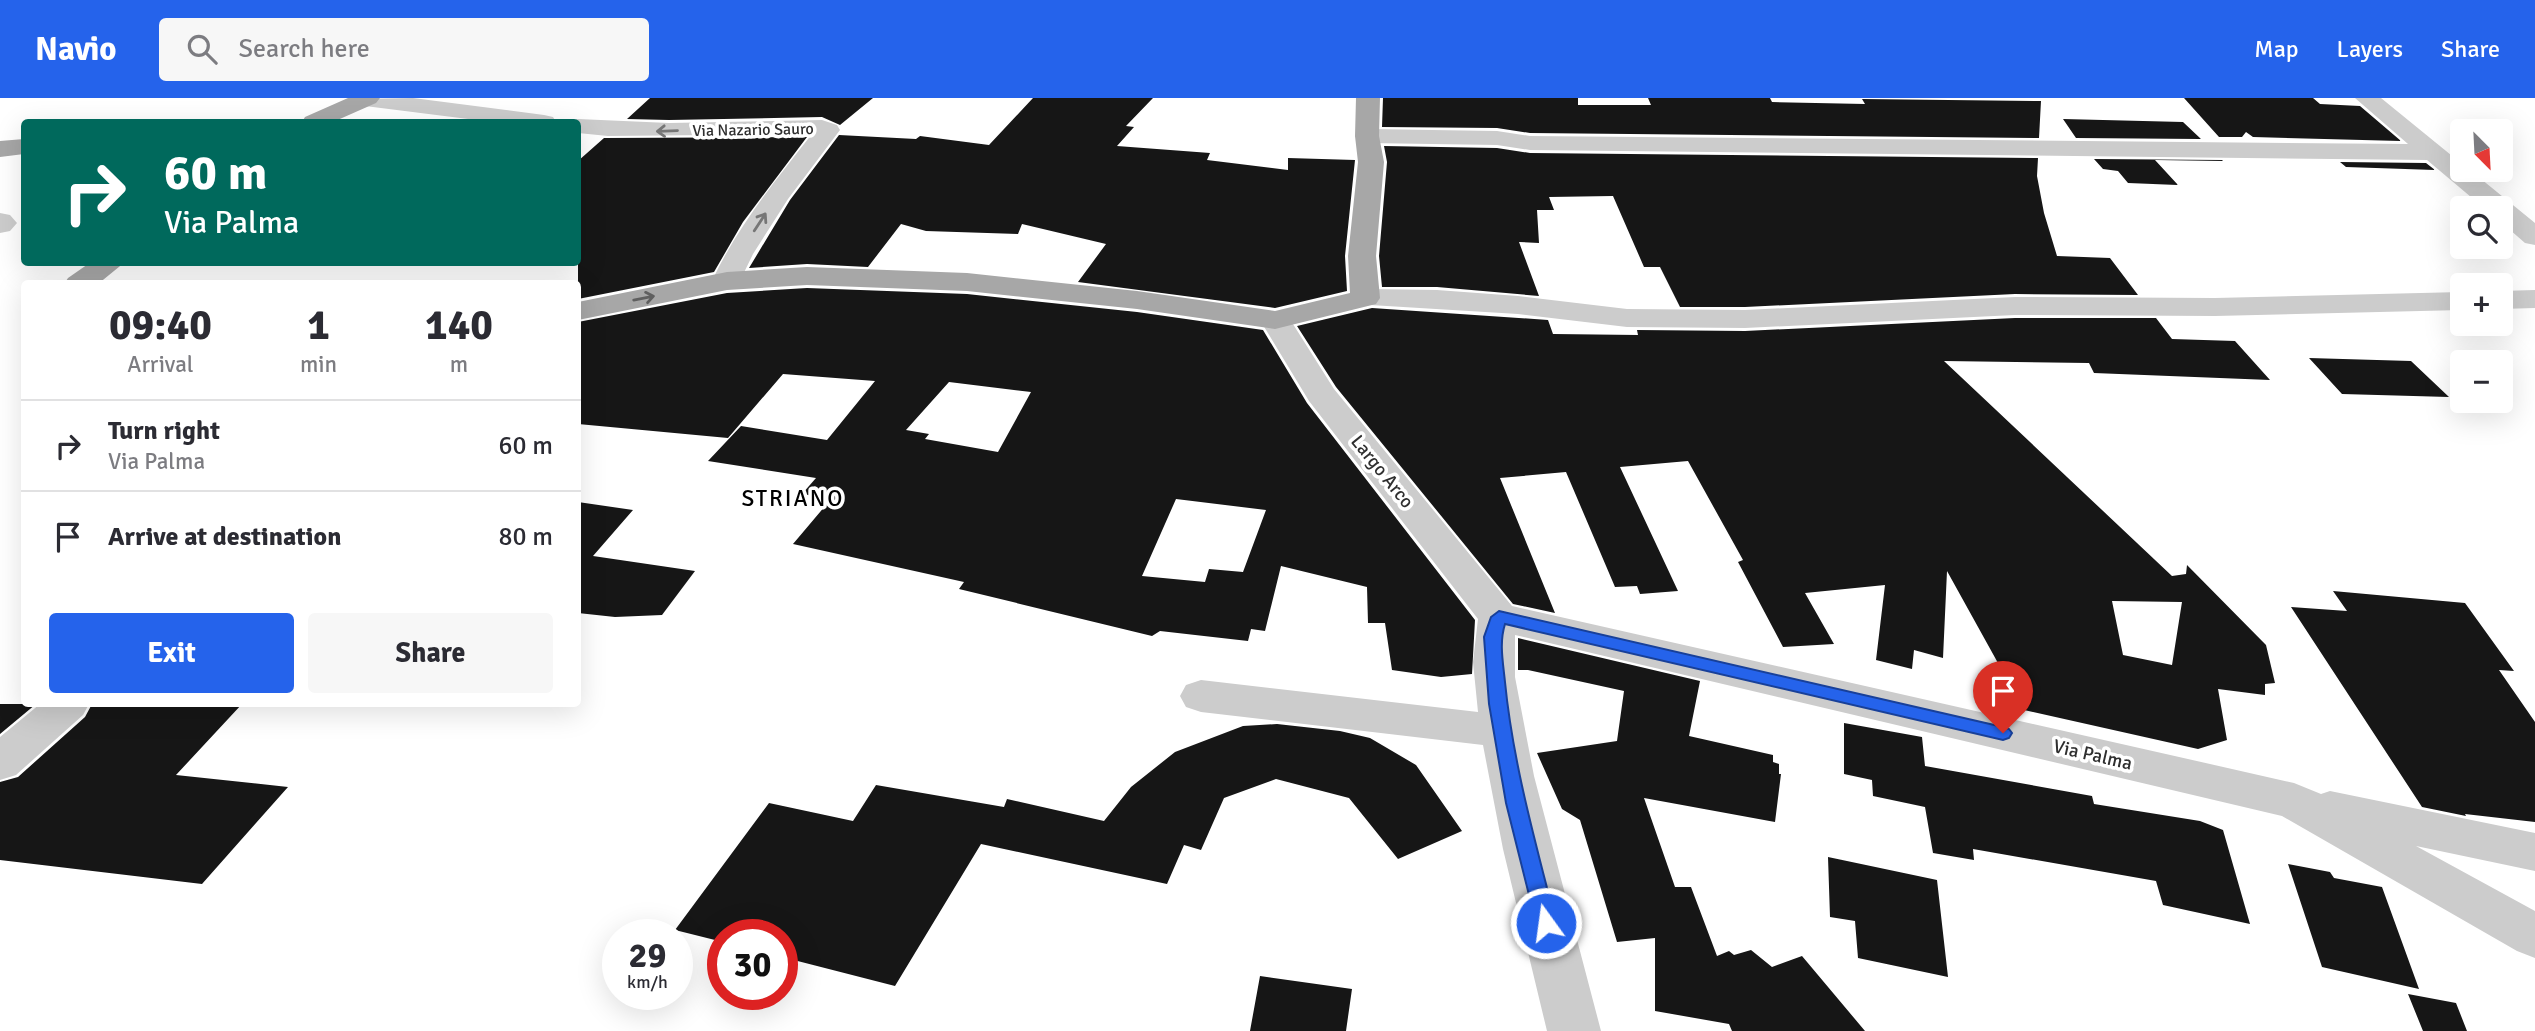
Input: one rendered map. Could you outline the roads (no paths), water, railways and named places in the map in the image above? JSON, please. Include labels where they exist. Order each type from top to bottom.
[{"type":"main road","points":[[581,311],[727,281],[807,276],[967,282],[1137,300],[1275,320],[1365,298],[1362,256],[1371,162],[1367,136],[1368,98]]},
{"type":"main road","points":[[320,119],[367,99]]},
{"type":"main road","points":[[0,149],[21,147]]},
{"type":"main road","points":[[84,280],[105,266]]},
{"type":"street","points":[[2367,98],[2535,237]]},
{"type":"street","points":[[367,99],[521,119]]},
{"type":"street","name":"Via Nazario Sauro","points":[[581,126],[657,131],[777,127],[828,130],[771,205],[739,254],[727,281]]},
{"type":"street","points":[[1367,136],[1497,138],[1530,143],[1572,144],[2436,153]]},
{"type":"street","points":[[1365,298],[1505,304],[1627,318],[1745,319],[2015,306],[2215,307],[2450,301]]},
{"type":"street","points":[[2513,300],[2535,299]]},
{"type":"street","name":"Largo Arco","points":[[1275,320],[1321,394],[1499,617]]},
{"type":"street","points":[[1499,617],[1493,637],[1503,731],[1515,803],[1574,1031]]},
{"type":"street","name":"Via Palma","points":[[1499,617],[2294,801],[2535,936]]},
{"type":"street","points":[[1202,696],[1503,731]]},
{"type":"street","points":[[0,763],[65,707]]},
{"type":"street","points":[[2294,801],[2535,852]]},
{"type":"district","name":"STRIANO","points":[[793,498]]}]
